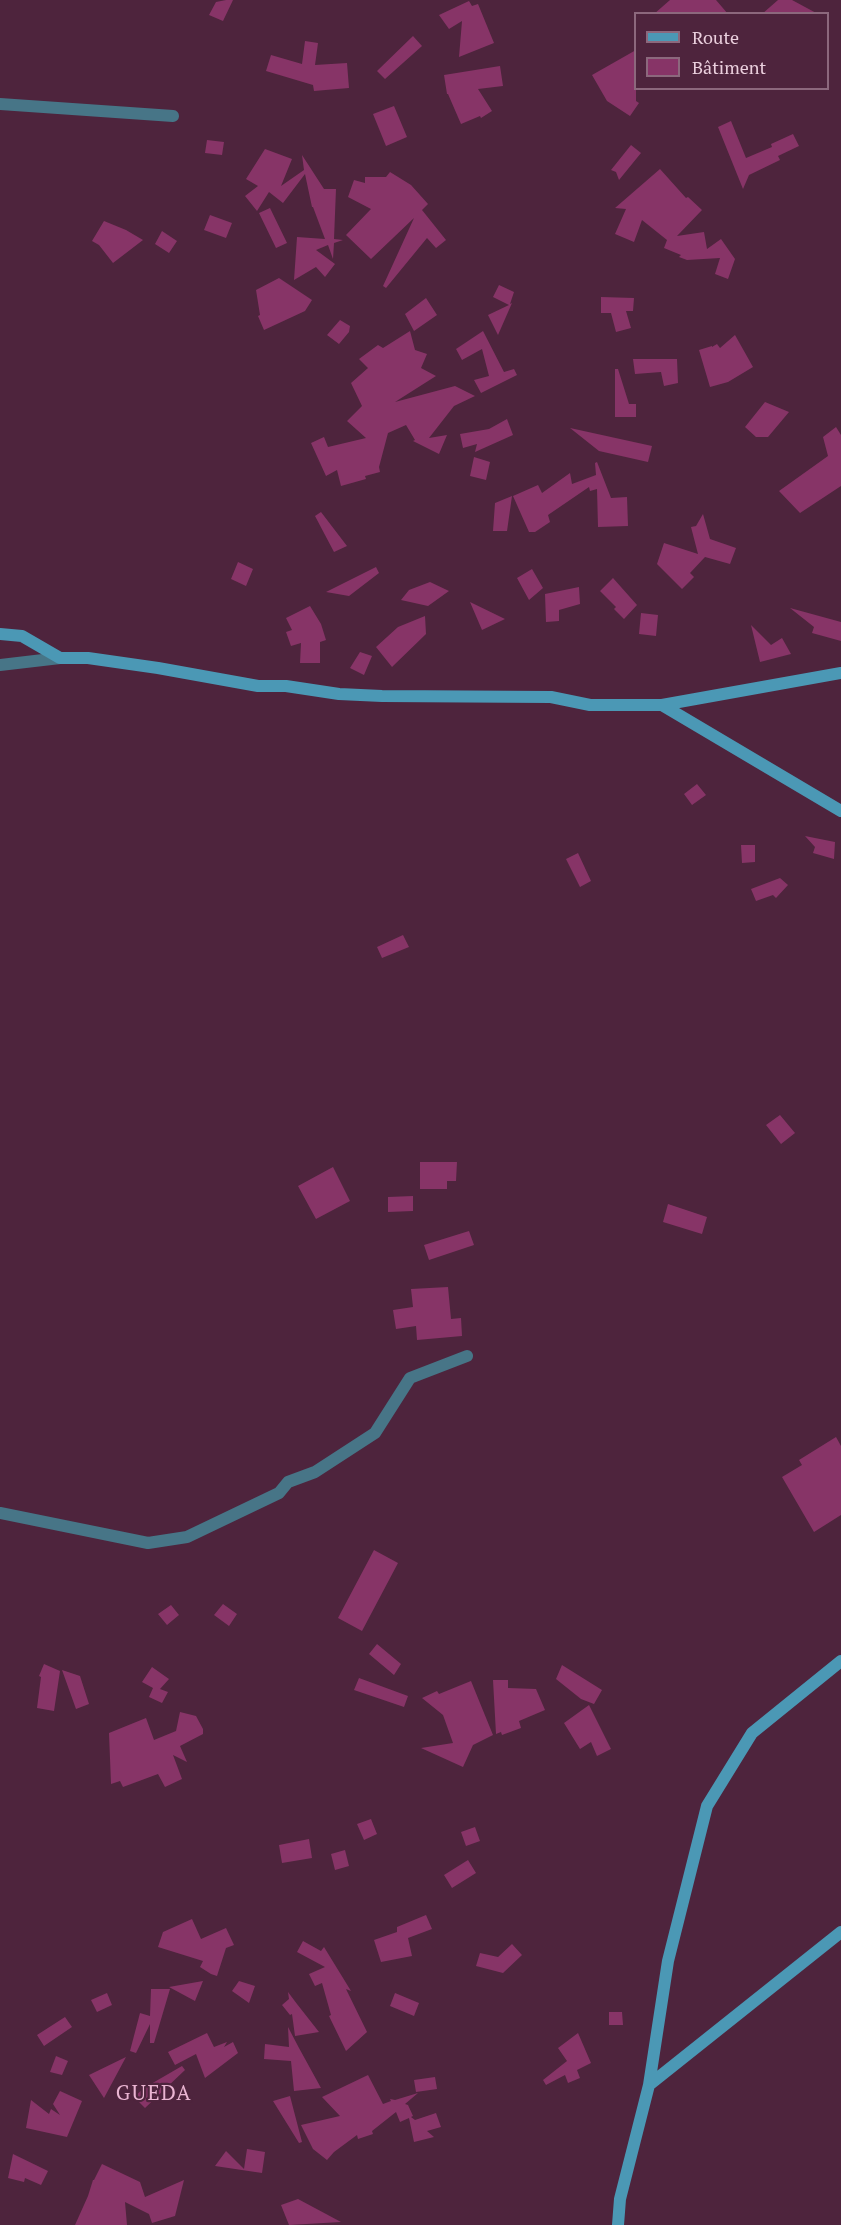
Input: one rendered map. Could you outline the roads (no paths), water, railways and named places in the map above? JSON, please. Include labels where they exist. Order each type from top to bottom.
[{"type":"main road","points":[[0,634],[22,636],[60,658],[88,658],[258,686],[286,686],[339,694],[382,696],[551,698],[590,705],[662,705],[841,673]]},
{"type":"main road","points":[[662,705],[841,811]]},
{"type":"main road","points":[[618,2225],[620,2199],[650,2085],[668,1961],[707,1806],[752,1733],[841,1661]]},
{"type":"main road","points":[[650,2085],[841,1932]]},
{"type":"street","points":[[0,104],[172,116]]},
{"type":"street","points":[[0,665],[60,658]]},
{"type":"street","points":[[0,1512],[148,1543],[187,1537],[279,1493],[288,1482],[325,1466],[375,1433],[410,1378],[467,1356]]},
{"type":"district","name":"GUEDA","points":[[154,2094]]}]
